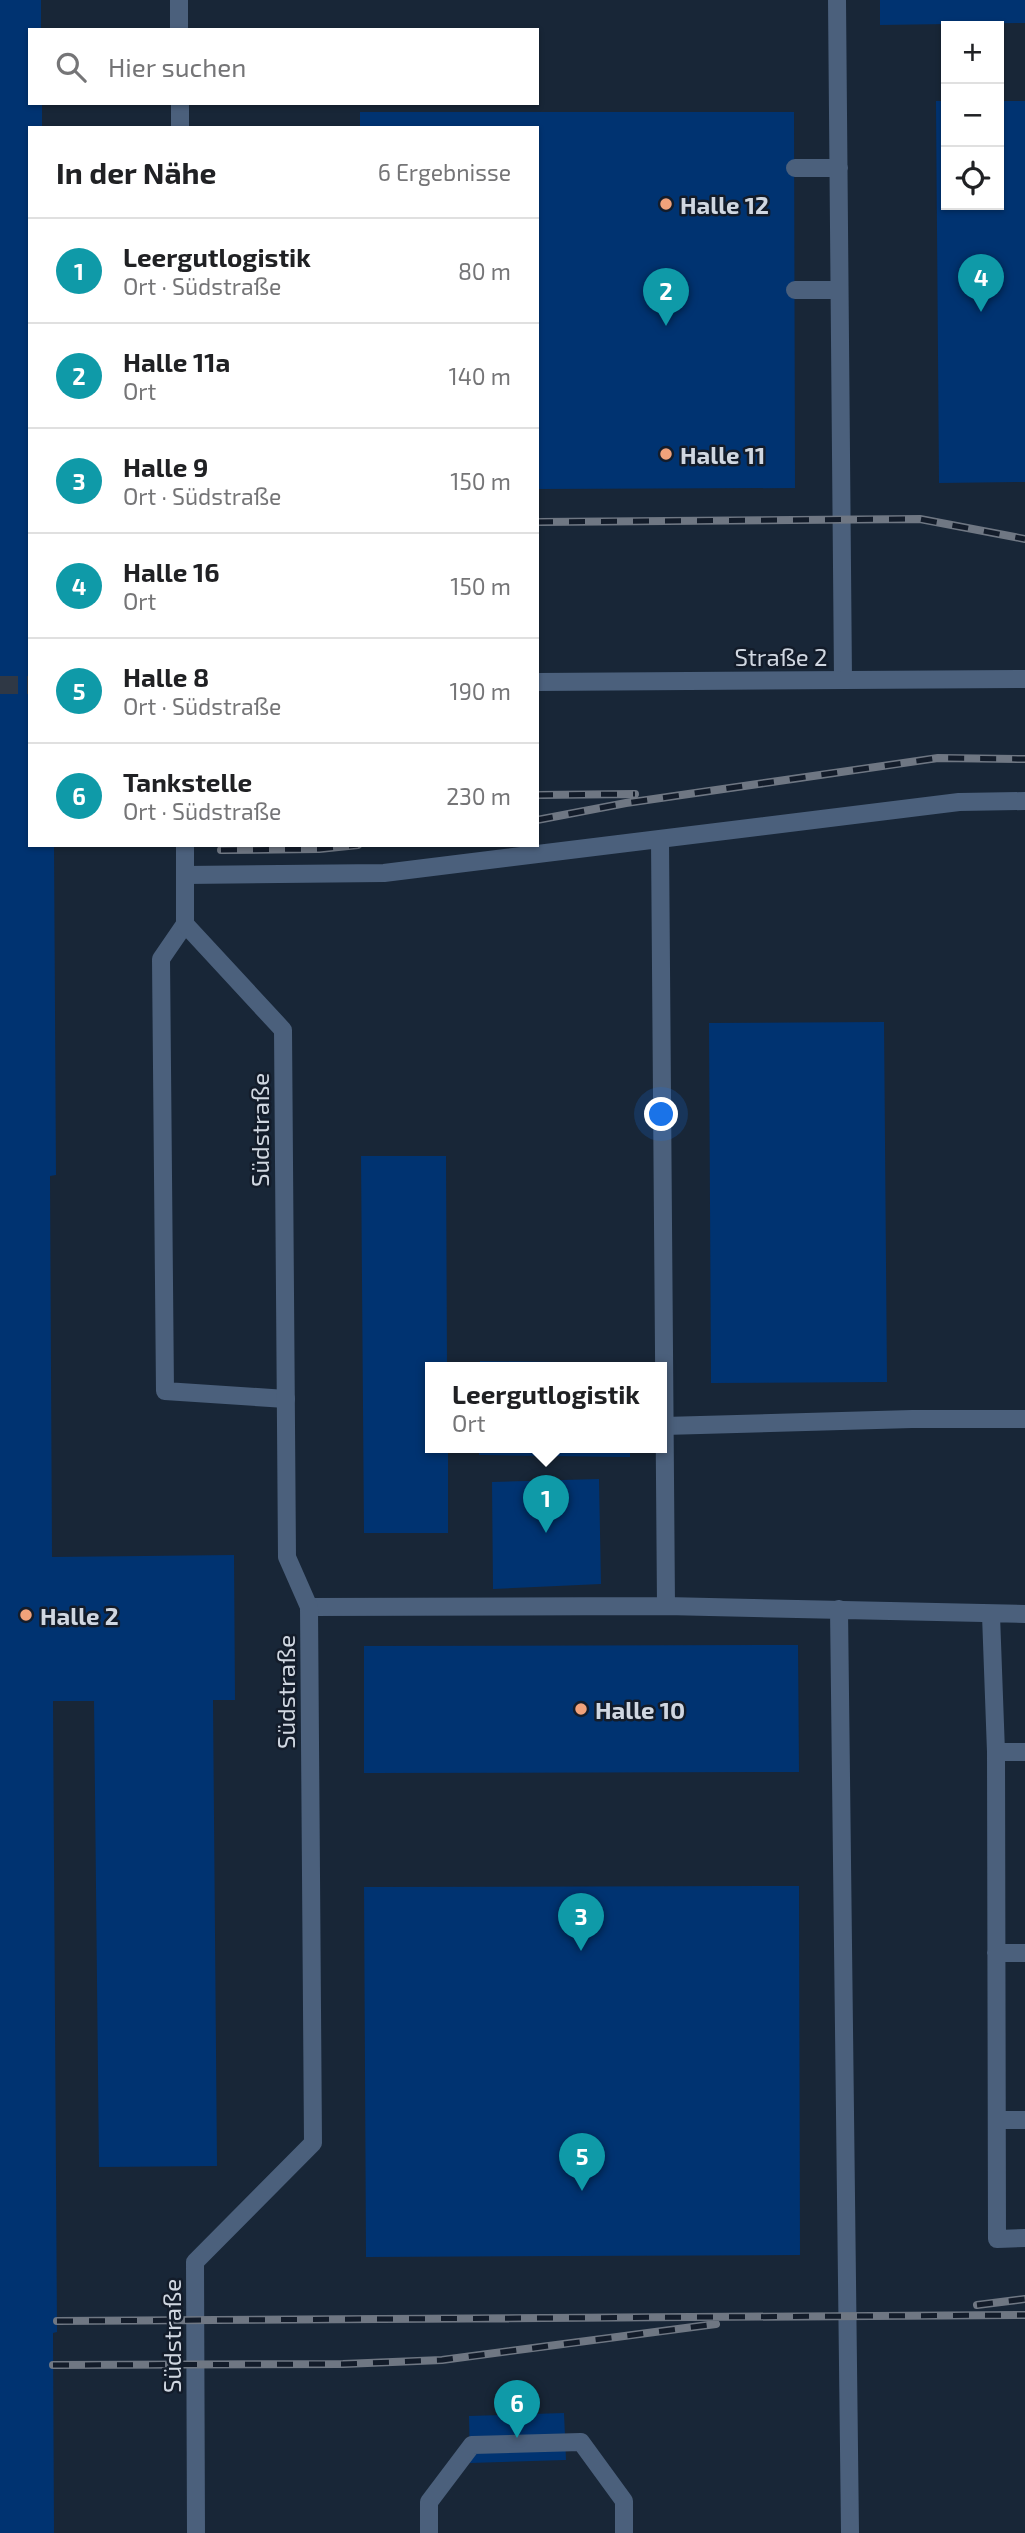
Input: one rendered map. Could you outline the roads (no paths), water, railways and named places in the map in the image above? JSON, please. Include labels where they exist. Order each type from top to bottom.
[{"type":"street","points":[[179,0],[180,28]]},
{"type":"street","points":[[837,0],[842,680]]},
{"type":"street","points":[[180,105],[180,126]]},
{"type":"street","points":[[795,168],[839,168]]},
{"type":"street","points":[[794,290],[839,290]]},
{"type":"street","name":"Straße 2","points":[[539,682],[1025,679]]},
{"type":"street","points":[[185,875],[384,873],[959,803],[1025,801]]},
{"type":"street","points":[[660,840],[664,1362]]},
{"type":"street","points":[[185,847],[185,924],[161,959],[165,1391],[286,1399]]},
{"type":"street","name":"Südstraße","points":[[185,924],[283,1030],[287,1557],[309,1607],[313,2143],[195,2262],[197,2533]]},
{"type":"street","points":[[667,1426],[912,1419],[1025,1419]]},
{"type":"street","points":[[664,1453],[666,1606]]},
{"type":"street","points":[[309,1607],[666,1606],[1025,1614]]},
{"type":"street","points":[[839,1609],[850,2533]]},
{"type":"street","points":[[991,1615],[996,1752],[997,2239],[1025,2238]]},
{"type":"street","points":[[996,1752],[1025,1752]]},
{"type":"street","points":[[996,1953],[1025,1953]]},
{"type":"street","points":[[997,2120],[1025,2120]]},
{"type":"street","points":[[429,2533],[429,2502],[472,2445],[581,2442],[624,2501],[624,2533]]},
{"type":"tunnel","points":[[0,685],[28,685]]},
{"type":"railway","points":[[539,522],[920,519],[1025,539]]},
{"type":"railway","points":[[539,820],[626,803],[938,758],[1025,759]]},
{"type":"railway","points":[[539,795],[635,794]]},
{"type":"railway","points":[[221,850],[338,847]]},
{"type":"railway","points":[[977,2305],[1025,2299]]},
{"type":"railway","points":[[57,2321],[1025,2315]]},
{"type":"railway","points":[[53,2365],[343,2364],[442,2360],[716,2324]]},
{"type":"place","name":"Halle 12","points":[[666,204]]},
{"type":"place","name":"Halle 16","points":[[981,312]]},
{"type":"place","name":"Halle 11a","points":[[666,326]]},
{"type":"place","name":"Halle 11","points":[[666,454]]},
{"type":"place","name":"Leergutlogistik","points":[[546,1533]]},
{"type":"place","name":"Halle 2","points":[[26,1615]]},
{"type":"place","name":"Halle 10","points":[[581,1709]]},
{"type":"place","name":"Halle 9","points":[[581,1951]]},
{"type":"place","name":"Halle 8","points":[[582,2191]]},
{"type":"place","name":"Tankstelle","points":[[517,2438]]}]
